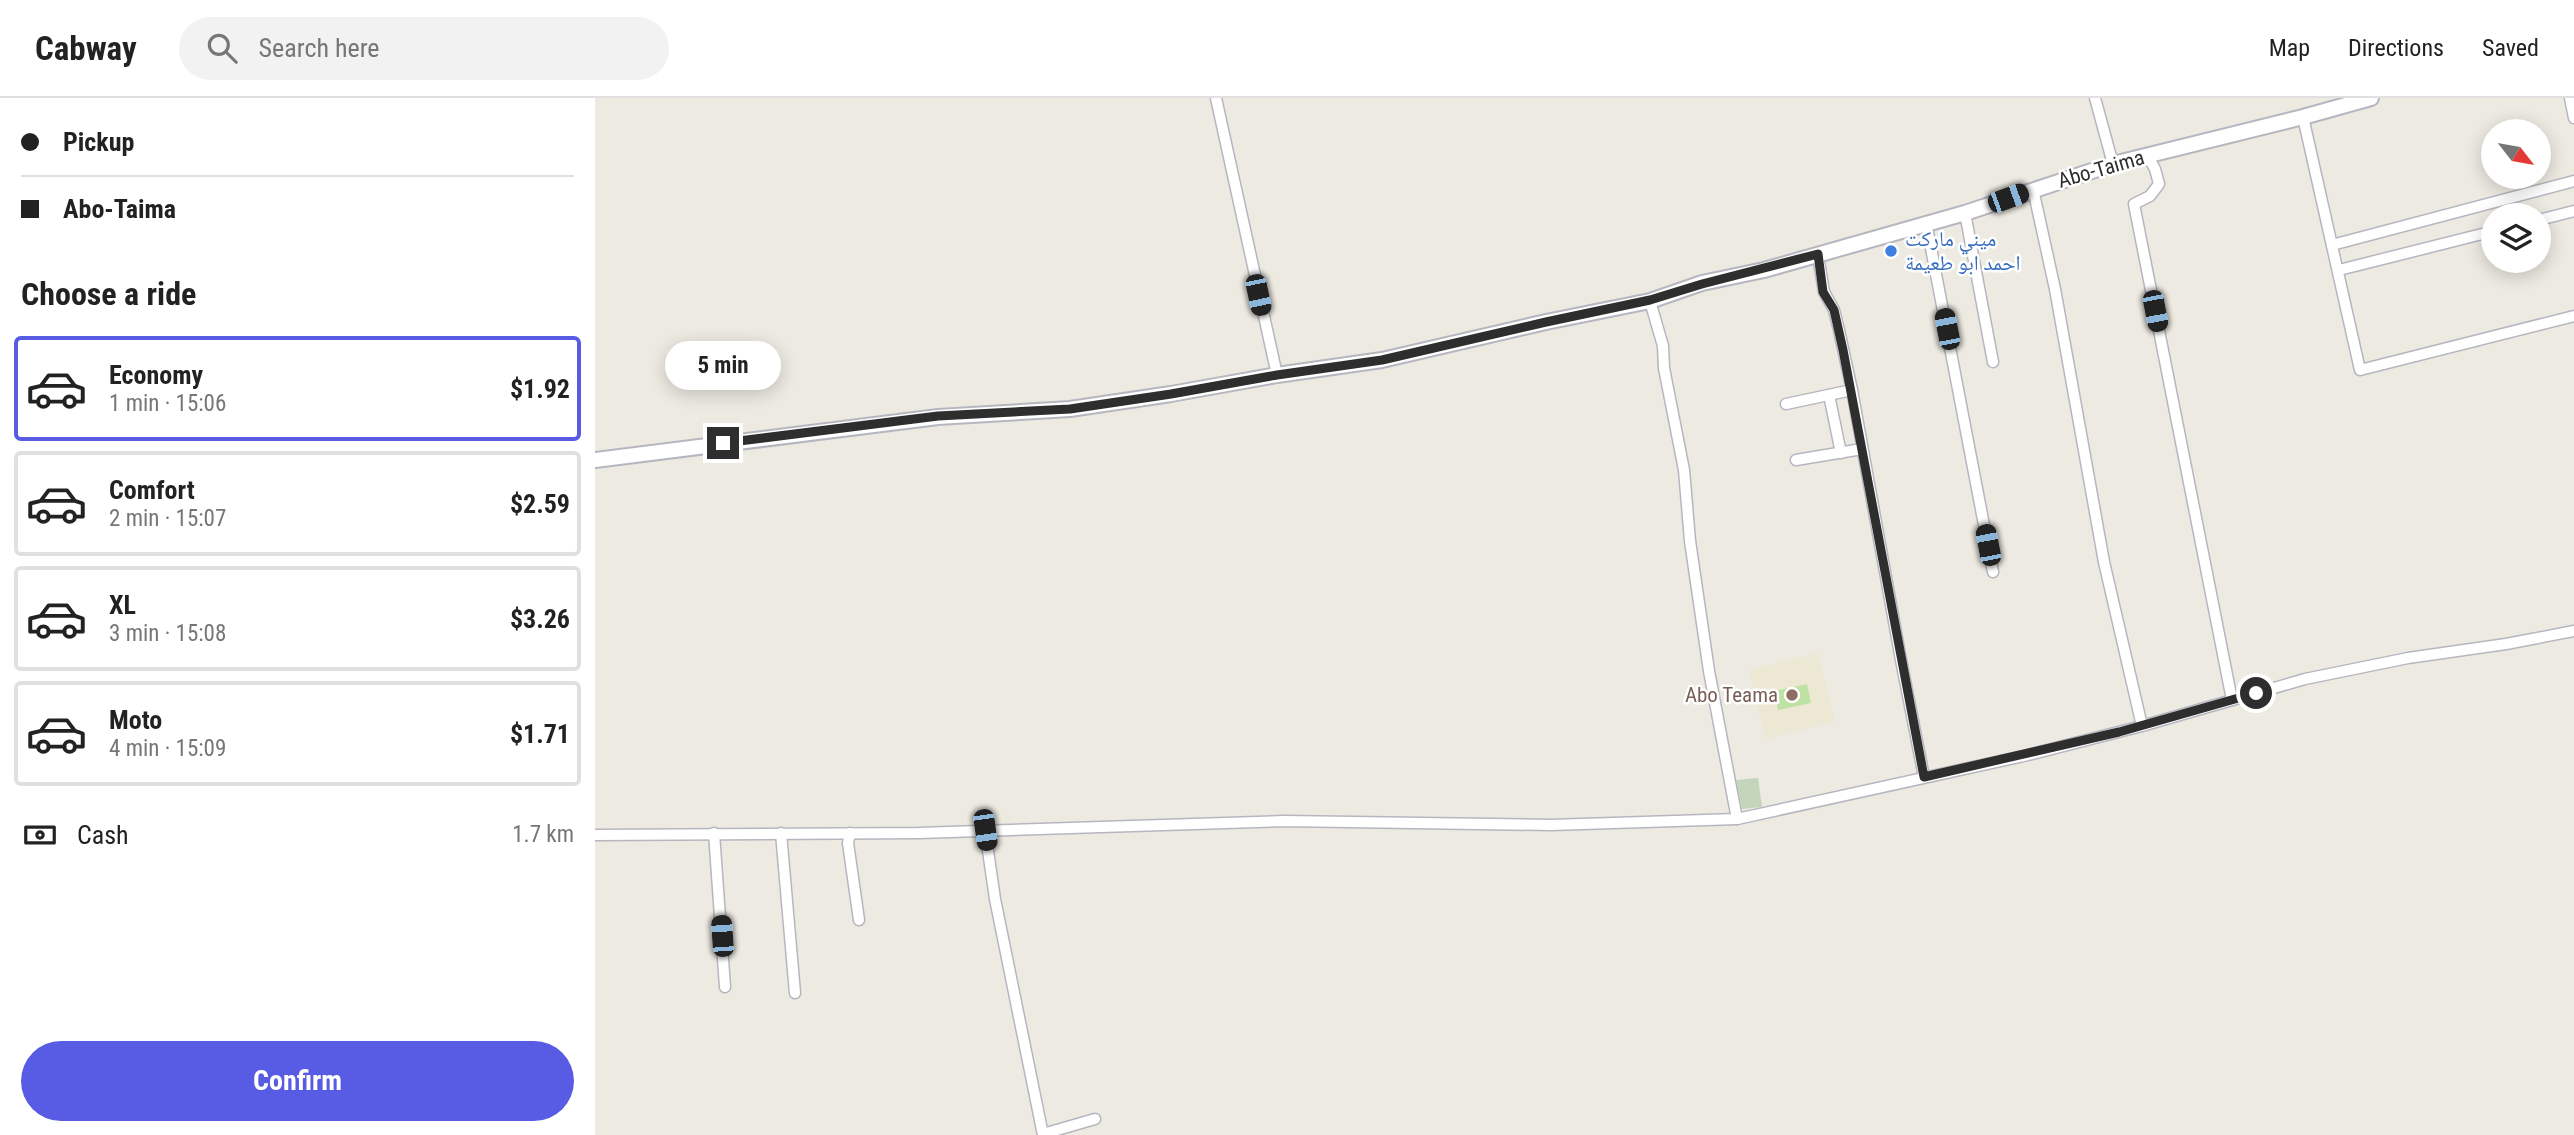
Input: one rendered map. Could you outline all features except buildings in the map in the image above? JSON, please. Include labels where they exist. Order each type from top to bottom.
[{"type":"street","points":[[1216,98],[1277,375]]},
{"type":"street","points":[[2095,98],[2113,164]]},
{"type":"street","name":"Abo-Taima","points":[[595,460],[938,416],[1070,409],[1382,360],[1650,300],[1965,213],[2113,164],[2371,98]]},
{"type":"street","points":[[2570,98],[2574,118]]},
{"type":"street","points":[[2303,117],[2360,370],[2574,316]]},
{"type":"street","points":[[2147,155],[2159,184],[2150,196],[2134,204],[2232,700]]},
{"type":"street","points":[[2332,245],[2574,181]]},
{"type":"street","points":[[2033,189],[2055,289],[2105,562],[2142,726]]},
{"type":"street","points":[[2551,217],[2574,211]]},
{"type":"street","points":[[1965,213],[1993,362]]},
{"type":"street","points":[[1926,222],[1993,572]]},
{"type":"street","points":[[2339,270],[2481,234]]},
{"type":"street","points":[[1818,254],[1823,292],[1834,310],[1852,390],[1924,777]]},
{"type":"street","points":[[1650,300],[1663,346],[1664,368],[1684,470],[1690,541],[1709,671],[1737,818]]},
{"type":"street","points":[[1786,404],[1852,390]]},
{"type":"street","points":[[1829,395],[1841,453]]},
{"type":"street","points":[[1796,460],[1862,449]]},
{"type":"street","points":[[595,835],[850,833],[1284,821],[1552,825],[1737,818],[2028,755],[2142,726],[2305,679],[2408,658],[2574,631]]},
{"type":"street","points":[[985,830],[995,899],[1043,1135],[1095,1119]]},
{"type":"street","points":[[714,833],[725,987]]},
{"type":"street","points":[[781,833],[795,993]]},
{"type":"street","points":[[850,833],[849,853],[859,920]]},
{"type":"shaded area","name":"Abo Teama","points":[[1818,653],[1835,721],[1765,739],[1749,670]]},
{"type":"green space","points":[[1807,684],[1811,703],[1778,710],[1775,691]]},
{"type":"green space","points":[[1758,778],[1762,807],[1742,809],[1736,780]]},
{"type":"place","name":"ميني ماركت احمد ابو طعيمة","points":[[1891,251]]},
{"type":"place","name":"Abo Teama","points":[[1792,695]]},
{"type":"route","points":[[723,443],[938,416],[1070,409],[1382,360],[1650,300],[1818,254],[1823,292],[1834,310],[1852,390],[1924,777],[2119,732],[2256,693]]}]
